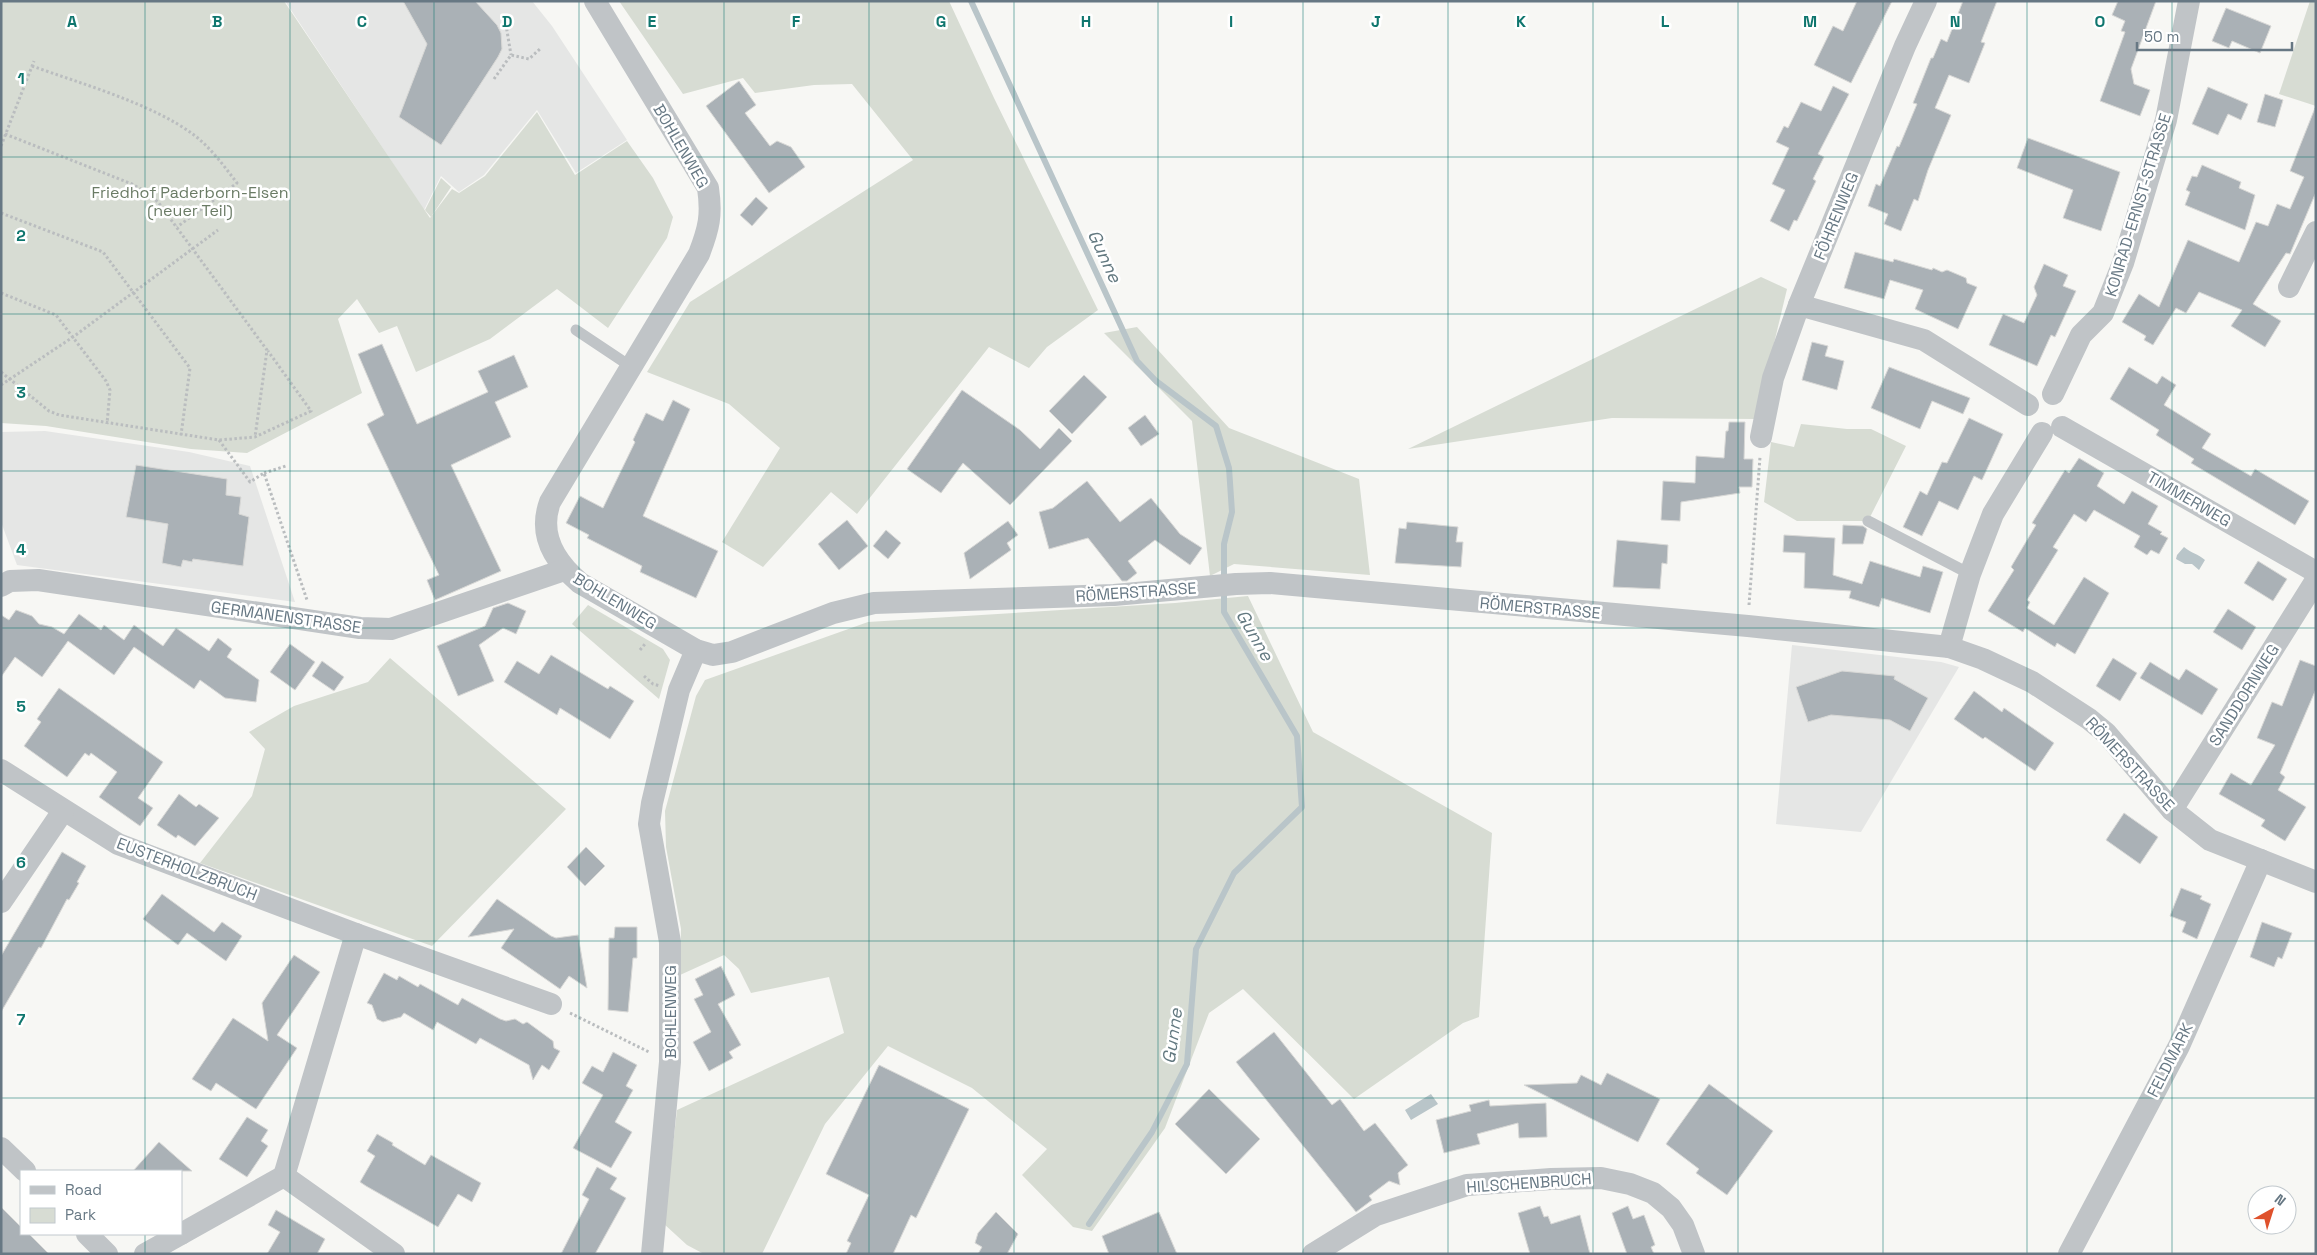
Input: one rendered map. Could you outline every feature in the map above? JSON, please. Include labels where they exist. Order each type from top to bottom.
[{"type":"street","name":"BOHLENWEG","points":[[595,1],[708,188],[711,208],[709,227],[699,254],[630,366],[550,502],[547,512],[548,539],[554,555],[564,570],[580,583],[696,650],[680,690],[652,802],[650,824],[670,942],[670,1062],[656,1253]]},
{"type":"street","name":"FÖHRENWEG","points":[[1761,437],[1773,378],[1799,305],[1926,1]]},
{"type":"street","name":"KONRAD-ERNST-STRASSE","points":[[2052,394],[2081,335],[2103,313],[2122,263],[2166,120],[2189,1]]},
{"type":"street","points":[[2289,287],[2316,232]]},
{"type":"street","points":[[1799,305],[1924,340],[2028,405]]},
{"type":"street","points":[[1949,647],[1970,574],[1993,514],[2052,430],[2065,421],[2066,408],[2063,402],[2052,394],[2035,396],[2028,405],[2027,419],[2035,430],[2052,430]]},
{"type":"street","name":"TIMMERWEG","points":[[2052,430],[2316,572]]},
{"type":"street","name":"GERMANENSTRASSE","points":[[1,586],[10,582],[38,580],[314,622],[360,628],[392,629],[564,570]]},
{"type":"street","name":"SANDDORNWEG","points":[[2172,810],[2316,580]]},
{"type":"street","name":"RÖMERSTRASSE","points":[[696,650],[713,655],[732,652],[833,614],[874,603],[1114,595],[1236,584],[1270,583],[1748,626],[1949,647],[1983,659],[2032,682],[2078,710],[2106,733],[2172,810],[2210,840],[2316,882]]},
{"type":"street","name":"EUSTERHOLZBRUCH","points":[[1,770],[63,811],[118,844],[356,934],[551,1004]]},
{"type":"street","points":[[1,902],[63,811]]},
{"type":"street","name":"FELDMARK","points":[[2066,1251],[2179,1046],[2261,860]]},
{"type":"street","points":[[182,1233],[284,1176],[356,934]]},
{"type":"street","points":[[1,1148],[24,1170]]},
{"type":"street","points":[[284,1176],[394,1254]]},
{"type":"street","name":"HILSCHENBRUCH","points":[[1312,1254],[1376,1215],[1467,1186],[1551,1179],[1601,1178],[1630,1184],[1653,1194],[1671,1208],[1684,1225],[1694,1254]]},
{"type":"street","points":[[88,1235],[107,1254]]},
{"type":"street","points":[[145,1254],[179,1235]]},
{"type":"lane","points":[[576,330],[630,366]]},
{"type":"lane","points":[[1868,521],[1970,574]]},
{"type":"path","points":[[494,78],[511,55],[505,19]]},
{"type":"path","points":[[511,55],[529,59],[541,48]]},
{"type":"path","points":[[1,146],[34,60]]},
{"type":"path","points":[[32,66],[170,118],[212,151],[237,183],[177,227]]},
{"type":"path","points":[[1,372],[49,411],[59,415],[219,440],[255,438],[311,411],[158,202],[132,184],[6,134]]},
{"type":"path","points":[[1,213],[103,252],[190,368],[181,435]]},
{"type":"path","points":[[1,386],[73,337],[218,230]]},
{"type":"path","points":[[1,293],[56,315],[106,381],[110,390],[107,424]]},
{"type":"path","points":[[255,438],[267,350]]},
{"type":"path","points":[[1748,626],[1761,437]]},
{"type":"path","points":[[219,440],[250,482],[264,473],[286,466]]},
{"type":"path","points":[[264,473],[314,622]]},
{"type":"path","points":[[551,1004],[670,1062]]},
{"type":"shaded area","points":[[285,1],[532,1],[552,26],[627,140],[576,173],[537,110],[484,175],[459,192],[441,176],[424,210]]},
{"type":"shaded area","points":[[45,431],[189,452],[250,466],[295,602],[17,565],[1,522],[1,432]]},
{"type":"shaded area","points":[[2184,547],[2205,560],[2199,570],[2192,564],[2185,564],[2176,559]]},
{"type":"shaded area","points":[[1792,645],[1941,662],[1959,667],[1861,832],[1776,824]]},
{"type":"shaded area","points":[[1431,1094],[1438,1104],[1411,1120],[1405,1110]]},
{"type":"green space","name":"Friedhof Paderborn-Elsen (neuer Teil)","points":[[1,1],[284,1],[430,218],[452,189],[459,193],[485,176],[537,112],[575,175],[627,141],[653,178],[673,217],[667,238],[608,328],[557,289],[490,339],[416,372],[397,326],[379,333],[357,299],[338,319],[362,393],[247,453],[191,449],[46,426],[1,423]]},
{"type":"green space","points":[[619,1],[949,1],[994,98],[1098,310],[1047,347],[1029,368],[989,347],[857,514],[831,492],[763,567],[722,542],[780,448],[729,404],[647,372],[690,302],[913,160],[852,84],[814,85],[755,93],[743,78],[683,94]]},
{"type":"green space","points":[[2310,1],[2316,1],[2316,106],[2279,94]]},
{"type":"green space","points":[[441,178],[451,187],[431,217],[425,210]]},
{"type":"green space","points":[[1761,277],[1787,289],[1756,419],[1612,418],[1408,449]]},
{"type":"green space","points":[[1137,327],[1229,428],[1359,479],[1370,575],[1234,564],[1210,576],[1192,421],[1104,333]]},
{"type":"green space","points":[[1801,424],[1847,429],[1871,429],[1906,446],[1868,521],[1797,521],[1764,502],[1771,442],[1794,447]]},
{"type":"green space","points":[[1248,596],[1313,732],[1492,833],[1479,1017],[1463,1023],[1354,1099],[1243,989],[1209,1013],[1165,1128],[1092,1231],[1073,1227],[1022,1175],[1047,1149],[972,1088],[888,1046],[825,1124],[762,1254],[704,1254],[687,1245],[664,1224],[677,1110],[844,1033],[829,977],[751,993],[739,969],[724,955],[680,975],[681,929],[666,847],[665,811],[696,696],[705,680],[868,622],[1175,603]]},
{"type":"green space","points":[[588,605],[663,649],[670,660],[659,699],[572,624]]},
{"type":"green space","points":[[390,658],[566,809],[432,946],[200,863],[252,796],[265,749],[249,732],[294,706],[368,682]]},
{"type":"building","points":[[403,1],[475,1],[497,25],[501,33],[502,49],[498,57],[441,145],[399,117],[427,44]]},
{"type":"building","points":[[1857,1],[1892,1],[1851,83],[1814,65],[1833,26],[1843,31]]},
{"type":"building","points":[[1963,1],[1997,1],[1981,42],[1985,43],[1969,83],[1949,75],[1935,108],[1951,115],[1928,170],[1918,201],[1914,199],[1901,231],[1884,224],[1888,214],[1868,206],[1876,184],[1880,186],[1897,146],[1899,147],[1917,104],[1913,103],[1931,58],[1933,58],[1941,39],[1947,42]]},
{"type":"building","points":[[2118,1],[2156,1],[2131,69],[2134,84],[2150,90],[2140,116],[2100,101],[2125,32],[2121,31],[2125,21],[2112,15]]},
{"type":"building","points":[[2226,8],[2271,26],[2260,53],[2232,41],[2229,48],[2212,41]]},
{"type":"building","points":[[739,81],[756,105],[745,113],[770,146],[777,141],[791,147],[805,167],[769,193],[706,106]]},
{"type":"building","points":[[1833,86],[1849,94],[1818,154],[1824,157],[1813,179],[1816,181],[1797,221],[1794,220],[1789,231],[1770,221],[1785,190],[1772,184],[1789,148],[1776,142],[1784,126],[1788,128],[1801,102],[1821,111]]},
{"type":"building","points":[[2208,87],[2248,104],[2241,120],[2228,114],[2218,135],[2192,124]]},
{"type":"building","points":[[2265,94],[2283,100],[2275,127],[2257,122]]},
{"type":"building","points":[[2315,108],[2316,192],[2290,254],[2286,253],[2253,304],[2281,321],[2265,347],[2231,326],[2242,310],[2199,292],[2186,313],[2176,308],[2153,345],[2144,340],[2146,336],[2122,322],[2139,294],[2159,307],[2188,240],[2239,262],[2256,222],[2268,226],[2277,204],[2290,209],[2304,177],[2290,171]]},
{"type":"building","points":[[2028,138],[2120,172],[2101,231],[2063,218],[2073,190],[2017,168]]},
{"type":"building","points":[[2202,165],[2241,182],[2239,188],[2255,195],[2245,230],[2185,205],[2190,192],[2186,190],[2192,176],[2197,177]]},
{"type":"building","points":[[756,197],[768,208],[752,226],[740,215]]},
{"type":"building","points":[[1855,252],[1893,262],[1894,259],[1932,270],[1933,268],[1942,272],[1947,270],[1966,278],[1967,283],[1977,287],[1958,329],[1915,309],[1923,290],[1890,280],[1884,299],[1844,288]]},
{"type":"building","points":[[2044,264],[2068,275],[2063,286],[2076,291],[2055,337],[2051,335],[2037,366],[1989,345],[2003,314],[2024,323],[2037,295],[2034,287]]},
{"type":"building","points":[[1812,342],[1828,346],[1825,356],[1844,361],[1837,390],[1802,380]]},
{"type":"building","points":[[382,344],[417,424],[488,392],[478,371],[514,355],[528,387],[495,402],[511,437],[451,465],[501,571],[435,600],[427,580],[439,575],[367,424],[384,415],[358,354]]},
{"type":"building","points":[[1889,367],[1970,398],[1963,414],[1932,401],[1920,429],[1871,408]]},
{"type":"building","points":[[2129,367],[2157,384],[2162,376],[2176,385],[2164,405],[2211,434],[2202,448],[2251,476],[2255,469],[2309,501],[2295,525],[2191,463],[2194,459],[2156,435],[2159,430],[2110,399]]},
{"type":"building","points":[[1084,375],[1107,397],[1072,434],[1049,411]]},
{"type":"building","points":[[962,390],[1020,430],[1040,449],[1059,428],[1072,441],[1010,505],[963,463],[941,493],[907,469]]},
{"type":"building","points":[[673,400],[690,409],[643,516],[718,551],[696,598],[640,572],[642,566],[587,538],[589,535],[566,523],[580,496],[603,508],[635,442],[633,440],[646,413],[663,421]]},
{"type":"building","points":[[1145,415],[1159,434],[1141,446],[1128,428]]},
{"type":"building","points":[[1969,418],[2003,434],[1982,480],[1974,476],[1958,510],[1939,501],[1922,536],[1903,527],[1920,491],[1927,495],[1942,462],[1947,463]]},
{"type":"building","points":[[1729,422],[1745,422],[1744,459],[1753,459],[1752,487],[1739,487],[1740,493],[1681,502],[1680,521],[1661,520],[1663,481],[1695,483],[1696,456],[1724,458],[1726,431],[1728,431]]},
{"type":"building","points":[[2079,458],[2104,473],[2097,486],[2124,504],[2132,491],[2158,506],[2148,524],[2168,538],[2159,554],[2151,550],[2147,555],[2134,547],[2140,536],[2094,510],[2086,522],[2074,514],[2053,547],[2058,550],[2027,600],[2030,602],[2027,608],[2054,625],[2084,577],[2109,593],[2075,654],[2057,643],[2055,647],[2025,628],[2023,632],[1988,611],[2014,570],[2011,567],[2036,525],[2032,523],[2065,470],[2069,473]]},
{"type":"building","points":[[136,465],[227,479],[226,495],[241,497],[239,514],[249,517],[243,566],[193,559],[192,562],[183,560],[181,567],[162,563],[168,524],[126,517]]},
{"type":"building","points":[[1087,481],[1120,522],[1151,498],[1180,534],[1202,548],[1190,565],[1155,540],[1128,561],[1137,573],[1127,581],[1122,581],[1088,538],[1049,549],[1039,512],[1053,508]]},
{"type":"building","points":[[847,520],[868,546],[839,570],[818,544]]},
{"type":"building","points":[[1008,521],[1018,535],[1007,543],[1011,550],[970,579],[964,553]]},
{"type":"building","points":[[1407,522],[1458,527],[1456,542],[1463,542],[1461,567],[1395,563],[1399,528],[1406,529]]},
{"type":"building","points":[[1843,525],[1863,526],[1867,529],[1863,544],[1842,544]]},
{"type":"building","points":[[886,530],[901,543],[888,559],[873,546]]},
{"type":"building","points":[[1784,535],[1835,538],[1833,575],[1862,584],[1870,561],[1920,577],[1923,566],[1943,572],[1930,613],[1882,598],[1879,607],[1849,598],[1851,591],[1804,588],[1805,553],[1783,552]]},
{"type":"building","points":[[1617,540],[1668,545],[1667,564],[1662,563],[1660,589],[1613,587]]},
{"type":"building","points":[[2258,561],[2287,579],[2273,601],[2244,583]]},
{"type":"building","points":[[508,603],[526,611],[516,634],[503,628],[479,645],[494,681],[458,696],[437,646],[485,626],[493,608]]},
{"type":"building","points":[[2228,609],[2256,627],[2242,650],[2213,632]]},
{"type":"building","points":[[16,610],[32,616],[39,624],[52,627],[64,634],[79,614],[101,630],[104,625],[124,640],[134,625],[163,646],[176,628],[209,651],[218,638],[232,649],[227,657],[259,680],[256,702],[225,698],[200,680],[194,689],[134,647],[114,675],[68,641],[42,677],[15,657],[1,677],[1,615],[9,620]]},
{"type":"building","points":[[290,644],[315,662],[295,690],[270,672]]},
{"type":"building","points":[[551,655],[608,689],[610,686],[634,701],[610,739],[560,708],[557,715],[504,682],[517,661],[539,674]]},
{"type":"building","points":[[2113,658],[2137,673],[2120,701],[2096,686]]},
{"type":"building","points":[[2300,660],[2316,666],[2316,689],[2280,773],[2285,777],[2278,790],[2306,807],[2285,841],[2261,826],[2265,820],[2219,794],[2231,773],[2251,785],[2275,745],[2257,738],[2272,702],[2282,706]]},
{"type":"building","points":[[322,661],[344,677],[334,691],[312,676]]},
{"type":"building","points":[[2150,662],[2179,680],[2186,669],[2218,689],[2202,715],[2140,678]]},
{"type":"building","points":[[1842,671],[1895,676],[1894,679],[1928,698],[1910,731],[1890,720],[1831,715],[1808,722],[1796,687]]},
{"type":"building","points":[[59,688],[163,762],[138,798],[153,808],[140,826],[99,797],[117,772],[91,753],[89,756],[85,753],[67,777],[24,746],[41,722],[37,719]]},
{"type":"building","points":[[1974,691],[2002,712],[2004,708],[2054,743],[2035,771],[1985,737],[1983,739],[1954,719]]},
{"type":"building","points":[[179,794],[196,807],[199,804],[219,818],[195,846],[178,835],[176,838],[157,825]]},
{"type":"building","points":[[2124,813],[2158,837],[2140,864],[2106,840]]},
{"type":"building","points":[[586,847],[605,866],[585,886],[567,867]]},
{"type":"building","points":[[62,852],[86,866],[77,882],[79,883],[69,900],[67,899],[41,948],[39,947],[1,1012],[1,956]]},
{"type":"building","points":[[2181,888],[2202,896],[2200,899],[2211,904],[2197,939],[2182,932],[2186,922],[2170,916]]},
{"type":"building","points":[[162,894],[214,932],[222,922],[242,936],[226,961],[187,933],[178,945],[143,919]]},
{"type":"building","points":[[497,899],[551,936],[556,938],[578,935],[587,988],[569,976],[560,989],[501,948],[514,929],[468,937]]},
{"type":"building","points":[[2262,922],[2292,933],[2282,959],[2278,957],[2274,967],[2250,957]]},
{"type":"building","points":[[615,927],[637,927],[637,958],[633,958],[628,1012],[608,1010],[609,938],[614,938]]},
{"type":"building","points":[[294,955],[320,972],[277,1035],[297,1048],[256,1109],[216,1083],[211,1091],[192,1079],[233,1018],[268,1041],[262,1003]]},
{"type":"building","points":[[721,966],[735,995],[718,1004],[741,1045],[729,1052],[733,1058],[709,1071],[693,1042],[711,1032],[694,999],[703,995],[695,979]]},
{"type":"building","points":[[384,973],[397,980],[399,976],[418,987],[420,984],[458,1005],[462,998],[500,1019],[506,1021],[515,1019],[523,1024],[527,1022],[553,1041],[554,1048],[560,1051],[549,1070],[542,1065],[533,1080],[529,1065],[480,1038],[476,1044],[437,1022],[433,1030],[404,1013],[401,1017],[383,1022],[377,1019],[372,1005],[367,1003]]},
{"type":"building","points":[[1274,1032],[1332,1105],[1340,1099],[1364,1131],[1375,1123],[1408,1165],[1398,1173],[1400,1185],[1389,1181],[1369,1196],[1372,1200],[1356,1212],[1236,1062]]},
{"type":"building","points":[[613,1052],[637,1065],[626,1086],[633,1090],[615,1122],[632,1132],[611,1168],[573,1148],[603,1095],[582,1083],[592,1066],[603,1072]]},
{"type":"building","points":[[879,1065],[969,1109],[916,1218],[911,1215],[893,1254],[846,1254],[851,1243],[847,1241],[869,1195],[826,1174]]},
{"type":"building","points":[[1607,1073],[1660,1099],[1638,1142],[1524,1085],[1577,1083],[1581,1075],[1601,1085]]},
{"type":"building","points":[[1709,1084],[1773,1131],[1727,1195],[1696,1173],[1699,1169],[1666,1144]]},
{"type":"building","points":[[1209,1089],[1260,1139],[1226,1174],[1175,1124]]},
{"type":"building","points":[[1489,1100],[1490,1106],[1546,1103],[1547,1137],[1519,1138],[1518,1123],[1477,1134],[1480,1144],[1444,1153],[1436,1120],[1471,1111],[1469,1105]]},
{"type":"building","points":[[247,1117],[268,1130],[261,1141],[268,1146],[247,1177],[219,1159]]},
{"type":"building","points":[[377,1134],[425,1165],[431,1155],[481,1183],[472,1202],[458,1194],[438,1227],[360,1182],[375,1156],[367,1151]]},
{"type":"building","points":[[159,1142],[192,1171],[182,1170],[134,1170]]},
{"type":"building","points":[[597,1167],[617,1178],[610,1189],[626,1198],[595,1254],[561,1254],[589,1199],[582,1195]]},
{"type":"building","points":[[1540,1206],[1544,1217],[1548,1216],[1551,1224],[1580,1215],[1590,1254],[1530,1254],[1518,1213]]},
{"type":"building","points":[[1628,1206],[1633,1219],[1644,1215],[1655,1245],[1651,1247],[1654,1254],[1627,1254],[1612,1213]]},
{"type":"building","points":[[1,1207],[20,1226],[20,1235],[30,1235],[49,1254],[1,1254]]},
{"type":"building","points":[[276,1210],[325,1239],[317,1254],[267,1254],[280,1232],[268,1225]]},
{"type":"building","points":[[996,1212],[1018,1234],[1007,1254],[978,1254],[982,1247],[975,1243],[978,1233]]},
{"type":"building","points":[[1159,1212],[1177,1254],[1109,1254],[1102,1236]]},
{"type":"waterway","name":"Gunne","points":[[971,1],[1137,361],[1156,381],[1216,426],[1229,468],[1232,512],[1224,544],[1224,612],[1297,736],[1302,807],[1234,873],[1196,949],[1187,1064],[1152,1132],[1089,1224]]}]
